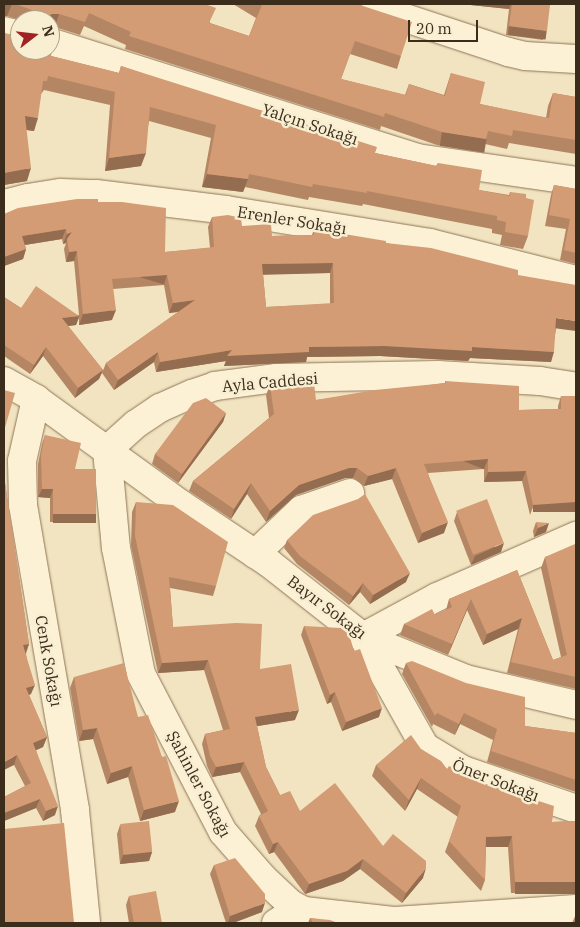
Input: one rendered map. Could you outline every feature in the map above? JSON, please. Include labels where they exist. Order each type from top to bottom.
[{"type":"street","points":[[363,4],[508,52],[525,56],[576,59]]},
{"type":"street","name":"Yalçın Sokağı","points":[[60,45],[417,158],[576,181]]},
{"type":"street","name":"Erenler Sokağı","points":[[4,204],[61,193],[96,194],[226,210],[430,243],[576,280]]},
{"type":"street","name":"Ayla Caddesi","points":[[107,450],[136,424],[160,408],[184,397],[215,386],[267,379],[438,375],[540,381],[576,387]]},
{"type":"street","points":[[4,381],[36,399],[107,450]]},
{"type":"street","name":"Cenk Sokağı","points":[[36,399],[22,461],[23,505],[75,810],[86,923]]},
{"type":"street","name":"Bayır Sokağı","points":[[107,450],[182,505],[255,554],[363,637],[466,679],[576,705]]},
{"type":"street","name":"Şahinler Sokağı","points":[[107,450],[116,548],[141,674],[223,832],[263,878],[287,916],[395,921],[576,909]]},
{"type":"street","points":[[255,554],[301,510],[350,493]]},
{"type":"street","points":[[363,637],[437,597],[576,536]]},
{"type":"street","name":"Öner Sokağı","points":[[363,637],[425,747],[462,770],[576,809]]},
{"type":"building","points":[[15,4],[205,4],[216,8],[209,23],[249,36],[262,5],[259,4],[360,4],[412,22],[401,56],[355,41],[341,79],[406,95],[409,84],[445,96],[451,73],[485,82],[480,104],[549,118],[553,93],[576,97],[576,140],[513,130],[512,136],[488,131],[486,139],[442,132],[385,113],[384,117],[129,36],[131,32],[89,13],[85,22],[60,14],[60,10],[32,10]]},
{"type":"building","points":[[512,4],[550,4],[547,31],[509,26]]},
{"type":"building","points":[[4,33],[10,34],[10,60],[60,60],[60,58],[119,73],[121,66],[377,147],[375,153],[437,166],[438,163],[482,170],[479,190],[510,196],[510,192],[526,194],[526,198],[534,200],[528,236],[505,232],[506,222],[497,220],[497,216],[367,191],[367,193],[313,184],[312,187],[249,174],[248,179],[207,174],[216,125],[150,107],[146,153],[109,158],[115,92],[48,76],[47,81],[43,81],[38,118],[25,116],[31,168],[4,173]]},
{"type":"building","points":[[554,185],[576,189],[576,253],[564,250],[570,219],[549,215]]},
{"type":"building","points":[[77,199],[98,199],[98,202],[122,202],[166,208],[165,252],[214,247],[212,217],[228,215],[241,218],[242,226],[271,224],[272,236],[314,235],[314,229],[386,241],[386,243],[431,248],[518,270],[518,275],[576,285],[576,321],[556,318],[554,352],[472,347],[472,351],[384,346],[309,347],[309,352],[227,356],[232,350],[160,362],[158,352],[118,380],[106,363],[195,300],[173,303],[167,275],[112,279],[116,310],[83,314],[77,251],[69,252],[67,239],[72,232],[67,234],[66,229],[22,236],[26,249],[4,257],[4,214],[18,208]],"holes":[[[333,263],[334,303],[266,307],[262,264]]]},
{"type":"building","points":[[36,286],[79,316],[62,318],[103,370],[78,388],[46,347],[34,365],[4,345],[4,297],[21,308]]},
{"type":"building","points":[[445,381],[519,386],[519,410],[561,409],[561,396],[576,396],[576,502],[533,505],[526,471],[488,472],[488,459],[424,464],[448,522],[422,533],[396,468],[368,476],[357,468],[349,468],[299,485],[270,511],[251,483],[234,509],[193,481],[274,414],[270,385],[314,383],[316,400],[375,390],[446,383]]},
{"type":"building","points":[[4,390],[15,393],[4,431]]},
{"type":"building","points":[[206,398],[226,413],[182,474],[155,454],[193,403]]},
{"type":"building","points":[[45,435],[81,443],[75,469],[96,469],[96,514],[53,514],[53,489],[42,489],[41,455]]},
{"type":"building","points":[[4,476],[29,644],[23,645],[35,685],[26,688],[47,737],[33,743],[58,806],[46,811],[40,799],[4,813],[4,797],[31,783],[17,755],[4,762]]},
{"type":"building","points":[[365,494],[410,573],[373,595],[363,583],[353,596],[300,556],[287,540],[313,515],[358,499]]},
{"type":"building","points":[[487,499],[504,543],[473,555],[456,511]]},
{"type":"building","points":[[136,502],[173,505],[228,542],[216,586],[169,577],[173,627],[236,623],[262,624],[260,669],[291,664],[299,710],[255,717],[266,767],[280,795],[290,791],[300,811],[335,783],[383,846],[393,834],[426,861],[426,868],[406,893],[363,859],[347,871],[309,884],[278,842],[273,844],[259,816],[268,811],[244,762],[216,767],[210,756],[205,734],[230,729],[208,660],[162,663],[135,536]]},
{"type":"building","points":[[536,522],[549,523],[538,528]]},
{"type":"building","points":[[575,544],[576,677],[511,662],[522,618],[487,634],[471,599],[452,644],[404,624],[432,609],[435,615],[452,607],[449,599],[517,570],[553,660],[567,655],[545,557]]},
{"type":"building","points":[[304,626],[341,628],[349,634],[354,651],[360,649],[382,708],[346,722],[335,692],[330,695]]},
{"type":"building","points":[[412,661],[466,683],[525,697],[525,726],[576,733],[576,780],[491,751],[497,729],[464,713],[459,724],[437,713],[435,716],[406,663]]},
{"type":"building","points":[[124,663],[138,717],[148,715],[162,757],[166,756],[179,801],[144,810],[132,766],[111,773],[97,728],[83,730],[74,677]]},
{"type":"building","points":[[411,735],[421,749],[441,761],[447,769],[449,766],[483,783],[554,806],[552,822],[576,821],[576,882],[515,882],[512,836],[486,837],[485,880],[449,841],[461,806],[421,778],[409,800],[376,765]]},
{"type":"building","points":[[149,821],[152,852],[123,855],[120,824]]},
{"type":"building","points":[[64,823],[74,923],[4,923],[4,829]]},
{"type":"building","points":[[235,858],[265,894],[265,903],[230,916],[214,865]]},
{"type":"building","points":[[156,891],[162,923],[134,923],[129,896]]},
{"type":"building","points":[[310,918],[330,920],[338,923],[313,923]]}]
